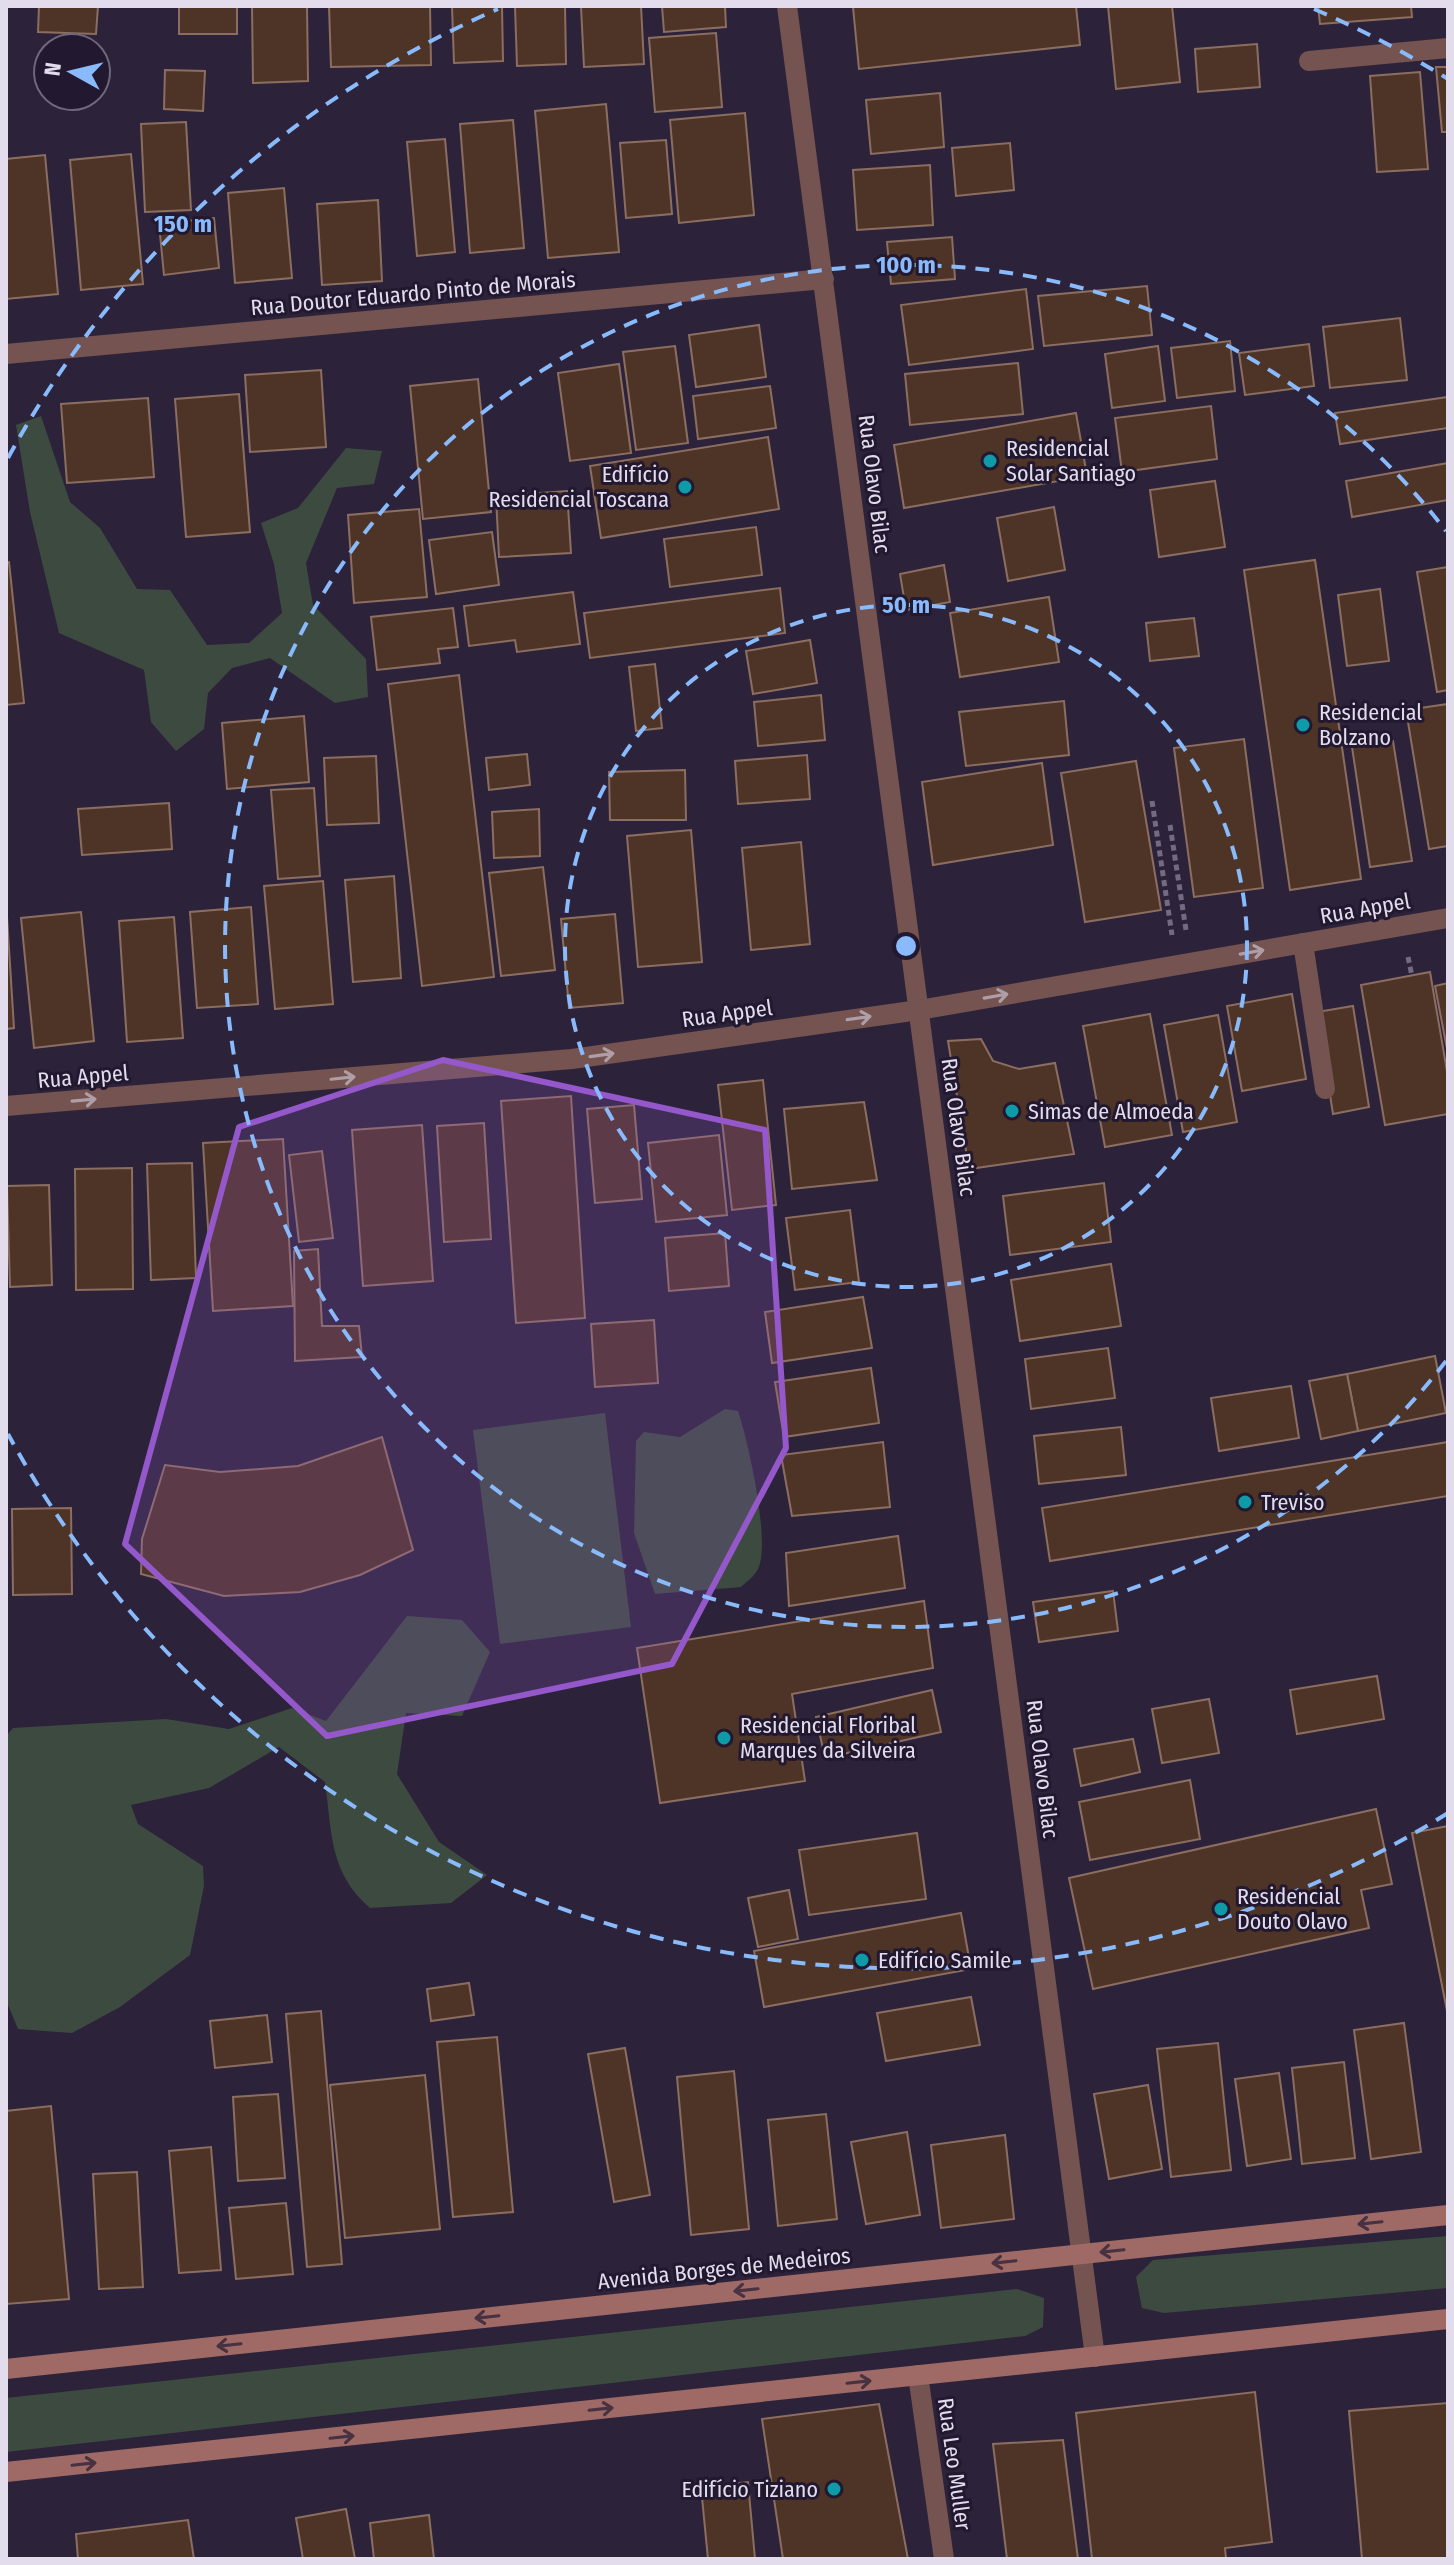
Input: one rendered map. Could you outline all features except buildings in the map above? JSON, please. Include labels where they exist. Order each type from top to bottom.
[{"type":"main road","name":"Avenida Borges de Medeiros","points":[[6,2369],[1448,2215]]},
{"type":"main road","points":[[6,2472],[1448,2319]]},
{"type":"street","name":"Rua Olavo Bilac","points":[[787,6],[1095,2357]]},
{"type":"street","points":[[1309,61],[1448,48]]},
{"type":"street","name":"Rua Doutor Eduardo Pinto de Morais","points":[[6,354],[824,279]]},
{"type":"street","name":"Rua Appel","points":[[6,1106],[572,1059],[919,1010],[1448,918]]},
{"type":"street","points":[[1303,943],[1325,1089]]},
{"type":"street","name":"Rua Leo Muller","points":[[918,2375],[944,2559]]},
{"type":"path","points":[[1152,801],[1184,964]]},
{"type":"path","points":[[1170,825],[1184,964]]},
{"type":"highlighted area","points":[[443,1060],[765,1130],[786,1448],[672,1664],[327,1736],[125,1544],[239,1127]]},
{"type":"green space","points":[[41,416],[70,502],[100,528],[137,589],[170,590],[207,645],[249,643],[282,613],[274,564],[261,523],[298,508],[346,448],[382,451],[374,484],[337,488],[306,563],[313,605],[366,659],[368,697],[335,703],[270,658],[232,668],[208,693],[204,729],[176,751],[151,722],[144,670],[59,633],[30,512],[16,425]]},
{"type":"green space","points":[[725,1409],[738,1411],[752,1467],[762,1537],[758,1569],[741,1587],[655,1594],[634,1533],[636,1441],[644,1432],[680,1437]]},
{"type":"green space","points":[[605,1413],[631,1627],[500,1644],[473,1430]]},
{"type":"green space","points":[[407,1616],[462,1620],[490,1652],[462,1716],[406,1713],[397,1774],[439,1842],[487,1875],[451,1903],[370,1908],[347,1881],[340,1866],[332,1835],[325,1782],[279,1747],[209,1788],[131,1805],[138,1824],[203,1866],[204,1886],[190,1955],[120,2007],[72,2033],[18,2029],[6,2000],[6,1736],[13,1728],[166,1719],[229,1729],[292,1708],[326,1721]]},
{"type":"green space","points":[[1448,2236],[1448,2288],[1164,2313],[1142,2308],[1136,2277],[1153,2260]]},
{"type":"green space","points":[[1017,2289],[1044,2298],[1043,2327],[1025,2336],[6,2452],[6,2398]]},
{"type":"place","name":"Residencial Solar Santiago","points":[[990,461]]},
{"type":"place","name":"Edifício Residencial Toscana","points":[[685,487]]},
{"type":"place","name":"Residencial Bolzano","points":[[1303,725]]},
{"type":"place","name":"Simas de Almoeda","points":[[1012,1111]]},
{"type":"place","name":"Treviso","points":[[1245,1502]]},
{"type":"place","name":"Residencial Floribal Marques da Silveira","points":[[724,1738]]},
{"type":"place","name":"Residencial Douto Olavo","points":[[1221,1909]]},
{"type":"place","name":"Edifício Samile","points":[[862,1960]]},
{"type":"place","name":"Edifício Tiziano","points":[[834,2489]]}]
